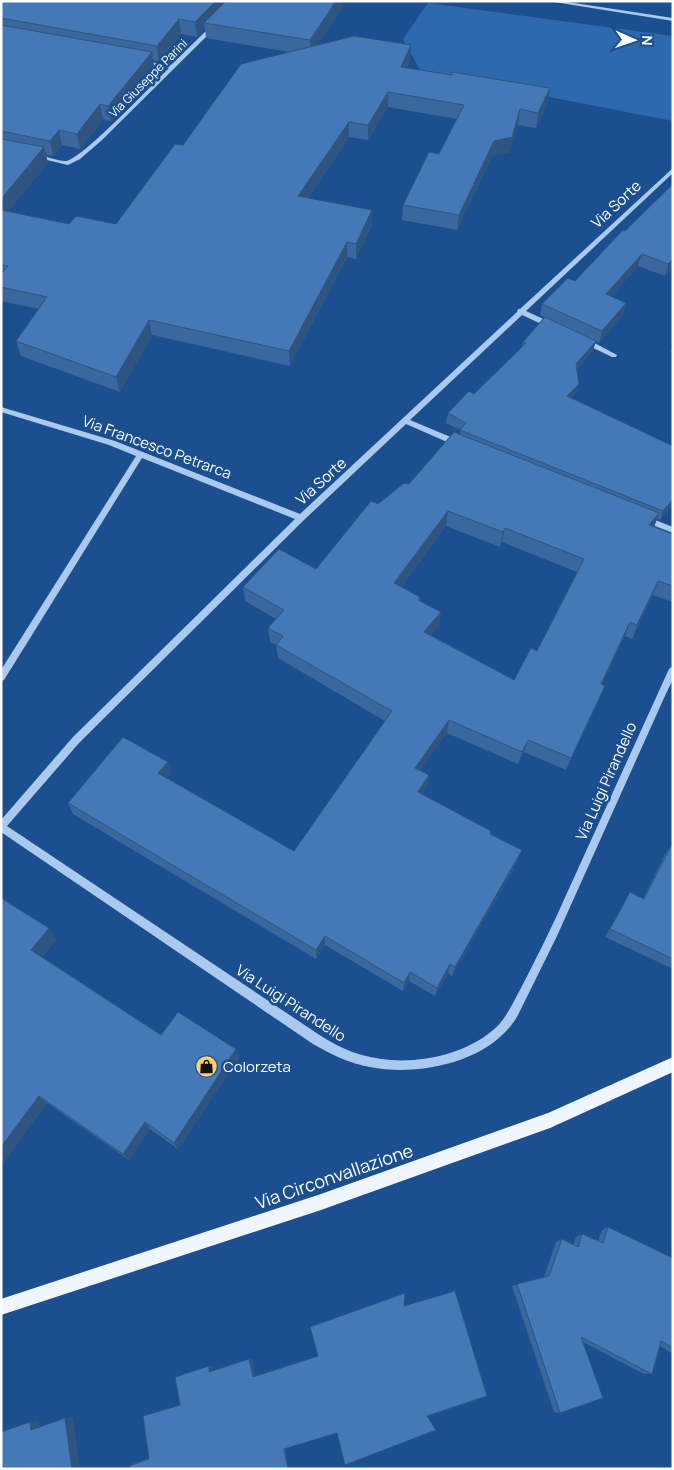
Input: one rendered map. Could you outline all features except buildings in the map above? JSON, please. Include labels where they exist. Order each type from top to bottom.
[{"type":"main road","name":"Via Circonvallazione","points":[[1,1307],[321,1202],[550,1120],[673,1064]]},
{"type":"street","points":[[550,1],[673,20]]},
{"type":"street","name":"Via Giuseppe Parini","points":[[30,155],[68,163],[78,158],[99,140],[218,21]]},
{"type":"street","points":[[135,60],[173,67]]},
{"type":"street","name":"Via Sorte","points":[[1,827],[76,740],[301,518],[406,421],[520,311],[673,170]]},
{"type":"street","points":[[520,311],[554,327]]},
{"type":"street","points":[[580,339],[614,355]]},
{"type":"street","name":"Via Francesco Petrarca","points":[[1,409],[112,443],[301,518]]},
{"type":"street","points":[[406,421],[464,446]]},
{"type":"street","points":[[1,678],[141,454]]},
{"type":"street","points":[[636,515],[673,530]]},
{"type":"street","name":"Via Luigi Pirandello","points":[[1,827],[316,1040],[341,1054],[369,1062],[398,1066],[427,1064],[471,1050],[508,1023],[544,956],[673,669]]},
{"type":"shaded area","points":[[428,3],[673,36],[673,121],[421,72],[403,39]]},
{"type":"place","name":"Colorzeta","points":[[207,1066]]}]
